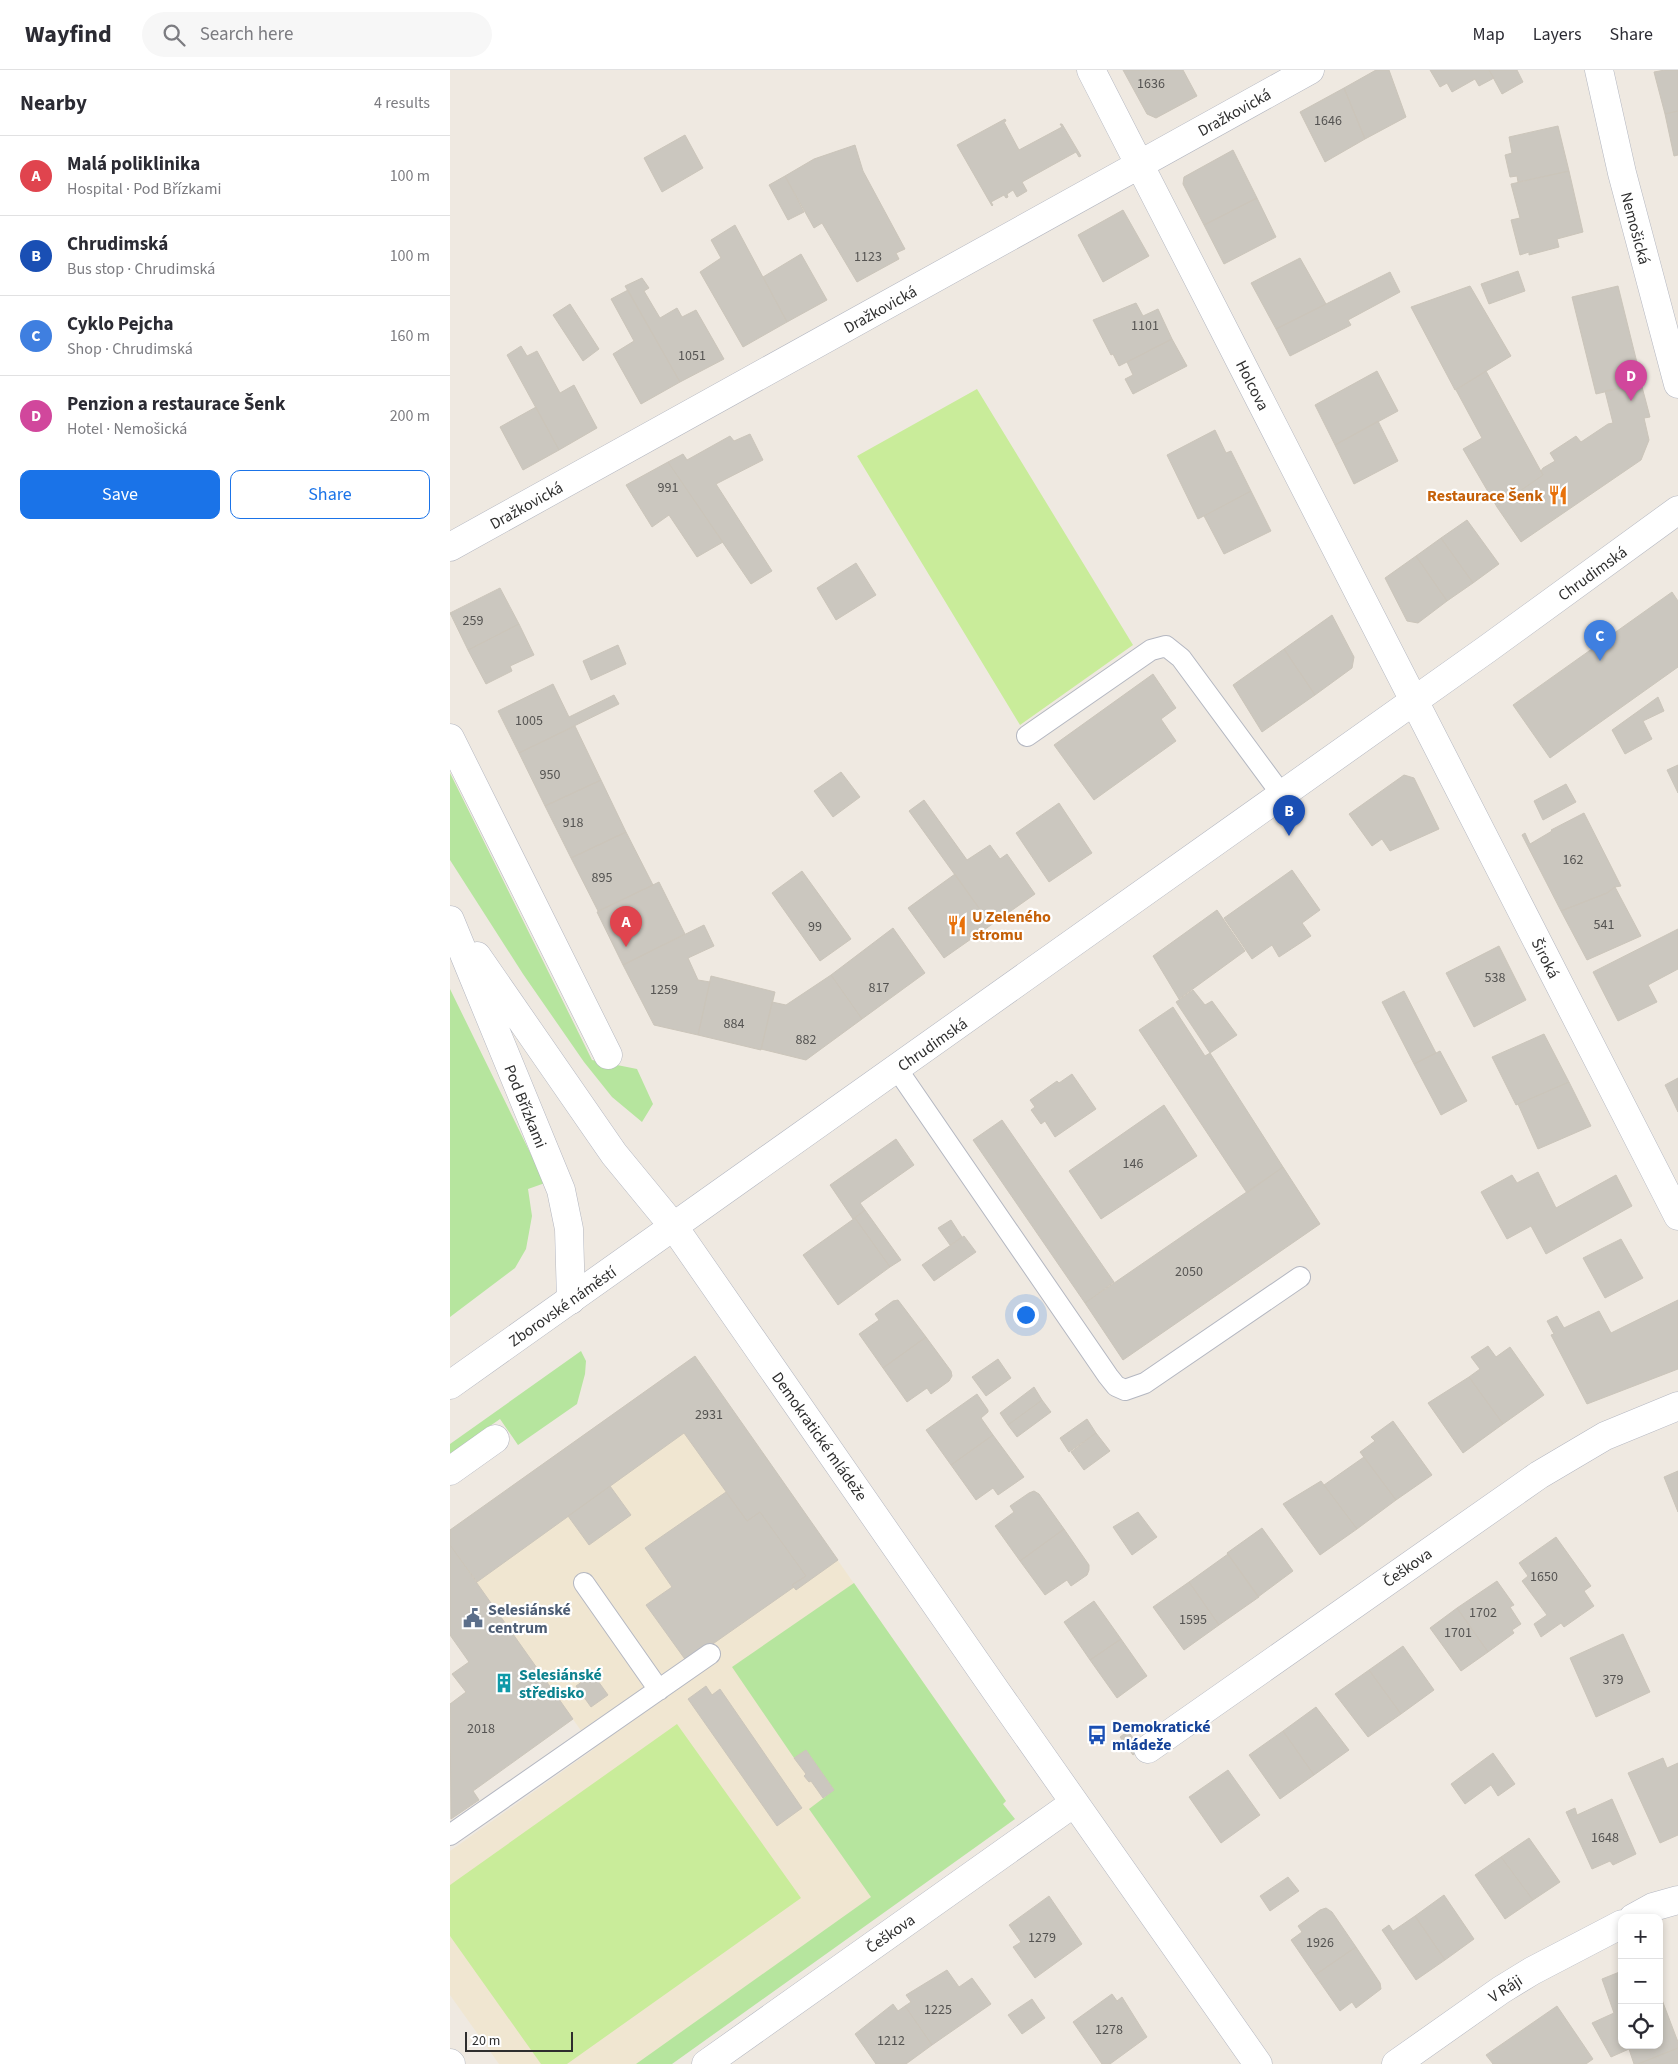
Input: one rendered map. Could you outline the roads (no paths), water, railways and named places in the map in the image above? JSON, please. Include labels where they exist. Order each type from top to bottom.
[{"type":"street","name":"Holcova","points":[[1091,70],[1414,701]]},
{"type":"street","name":"Dražkovická","points":[[450,547],[1310,70]]},
{"type":"street","name":"Nemošická","points":[[1599,70],[1622,173],[1678,384]]},
{"type":"street","name":"Chrudimská","points":[[674,1227],[1414,701],[1678,510]]},
{"type":"street","name":"Široká","points":[[1414,701],[1678,1216]]},
{"type":"street","points":[[450,738],[608,1055]]},
{"type":"street","name":"Pod Břízkami","points":[[450,919],[614,1154],[674,1227]]},
{"type":"street","name":"Pod Břízkami","points":[[450,919],[561,1190],[569,1230],[571,1300]]},
{"type":"street","name":"Zborovské náměstí","points":[[450,1385],[674,1227]]},
{"type":"street","name":"Demokratické mládeže","points":[[674,1227],[1258,2064]]},
{"type":"street","name":"Češkova","points":[[1148,1749],[1539,1475],[1605,1436],[1678,1406]]},
{"type":"street","points":[[450,1471],[495,1438]]},
{"type":"street","name":"Češkova","points":[[706,2064],[1074,1802]]},
{"type":"street","points":[[1640,1914],[1653,1907],[1676,1906]]},
{"type":"street","name":"V Ráji","points":[[1396,2064],[1501,1990],[1532,1971],[1618,1926]]},
{"type":"lane","points":[[1027,736],[1151,650],[1166,646],[1181,658],[1282,795]]},
{"type":"lane","points":[[897,1069],[1116,1386],[1125,1390],[1145,1383],[1300,1277]]},
{"type":"lane","points":[[584,1583],[658,1690]]},
{"type":"lane","points":[[450,1836],[710,1654]]},
{"type":"place","name":"Penzion a restaurace Šenk","points":[[1631,401]]},
{"type":"place","name":"Restaurace Šenk","points":[[1558,495]]},
{"type":"place","name":"Cyklo Pejcha","points":[[1600,661]]},
{"type":"place","name":"Chrudimská","points":[[1289,836]]},
{"type":"place","name":"U Zeleného stromu","points":[[957,925]]},
{"type":"place","name":"Malá poliklinika","points":[[626,947]]},
{"type":"place","name":"Selesiánské centrum","points":[[473,1618]]},
{"type":"place","name":"Selesiánské středisko","points":[[504,1683]]},
{"type":"place","name":"Demokratické mládeže","points":[[1097,1735]]}]
